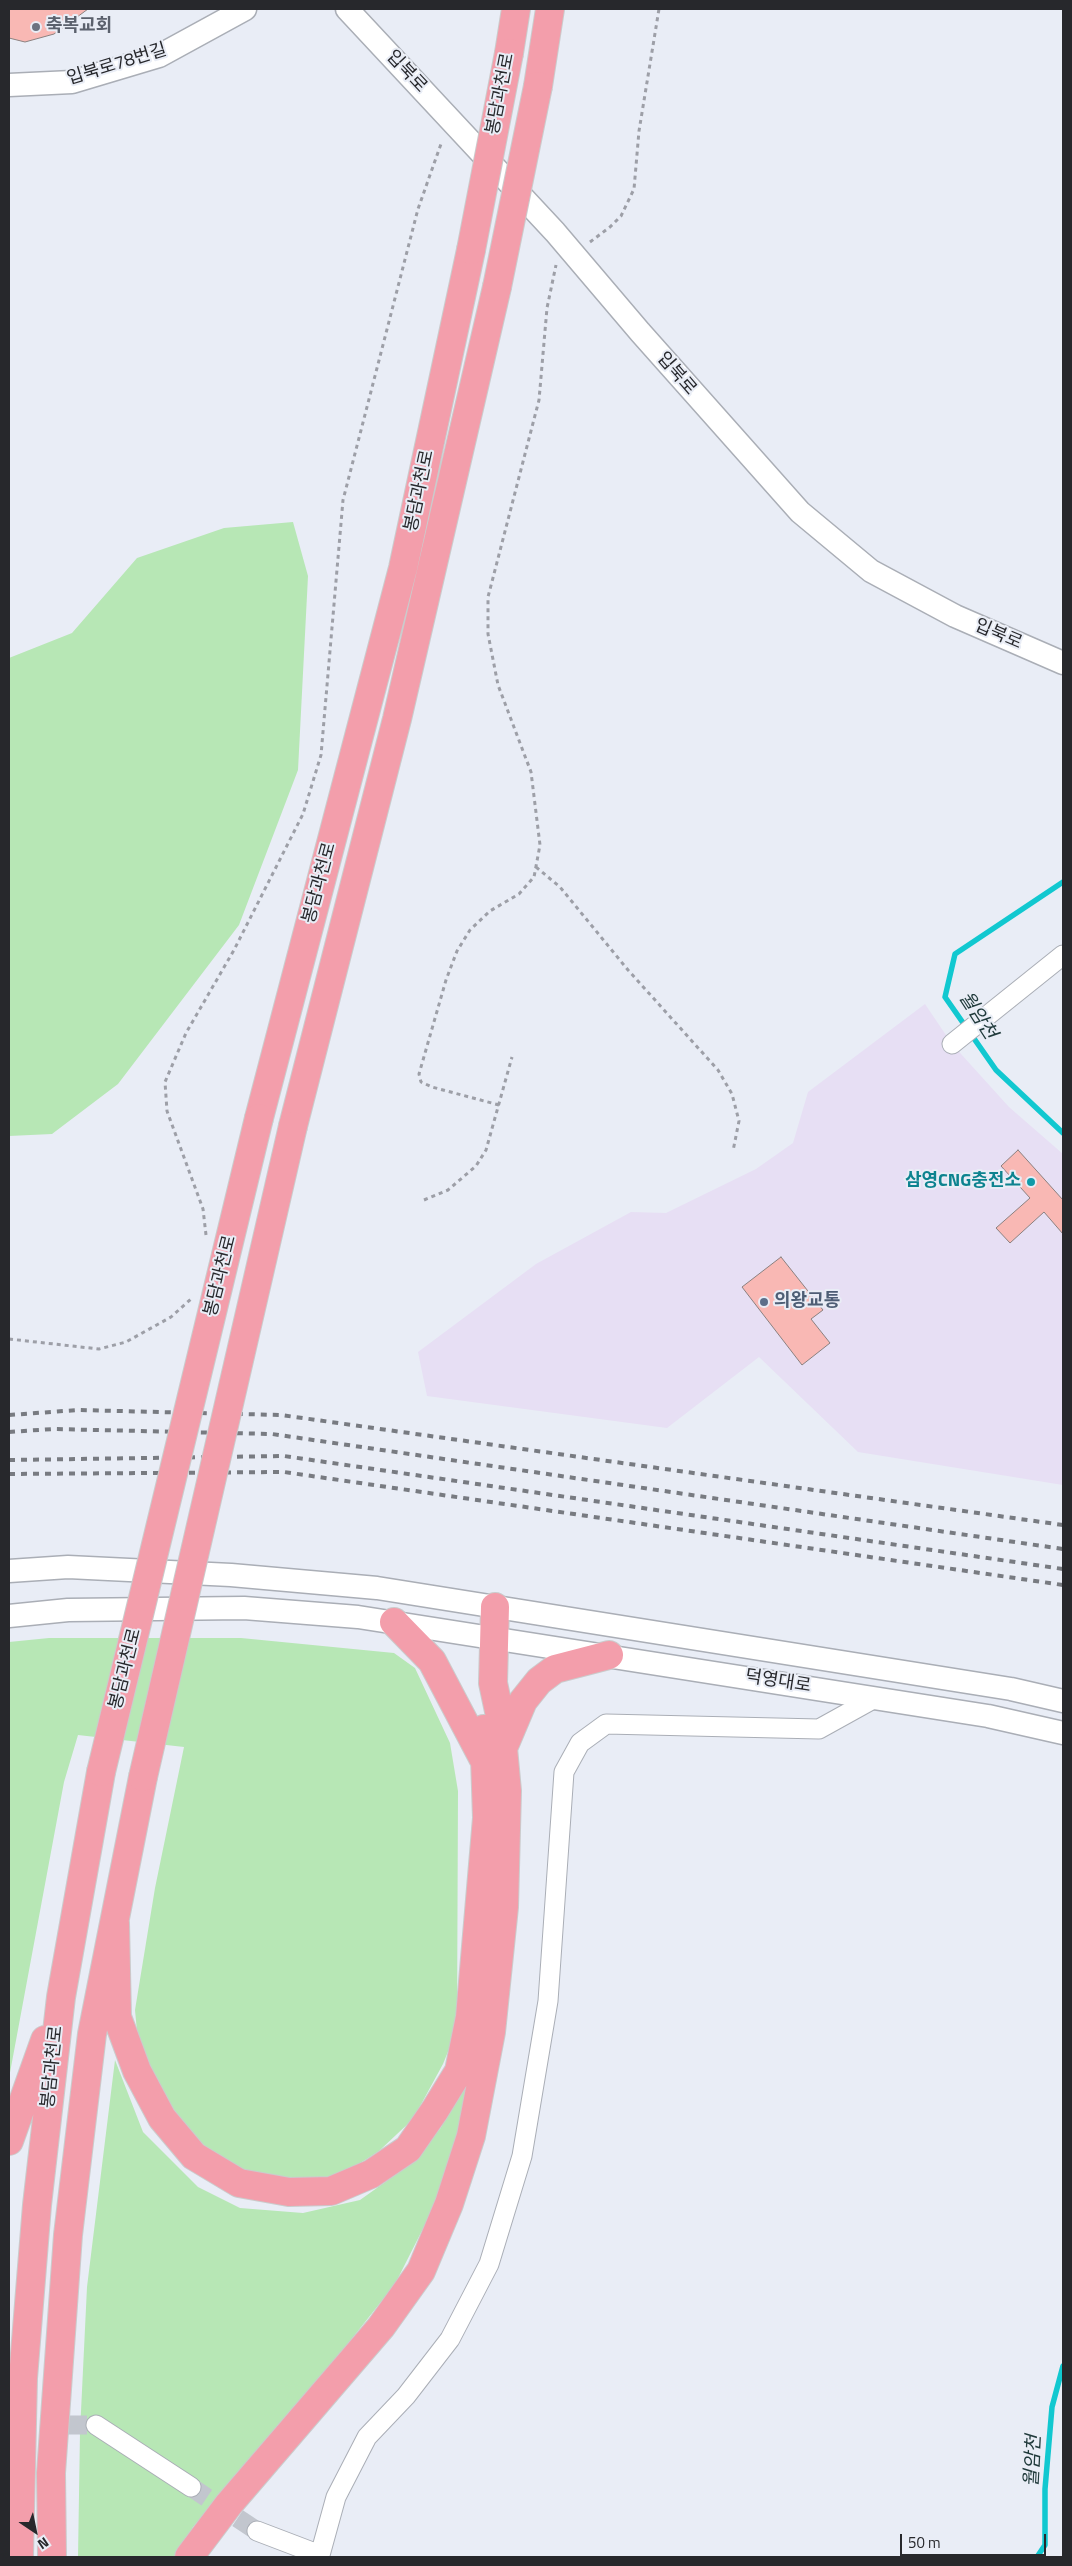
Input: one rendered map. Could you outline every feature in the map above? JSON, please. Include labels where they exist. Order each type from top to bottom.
[{"type":"highway","name":"봉담과천로","points":[[19,2557],[23,2378],[38,2206],[61,1997],[101,1772],[258,1118],[403,568],[471,250],[516,9]]},
{"type":"highway","name":"봉담과천로","points":[[52,2557],[51,2473],[68,2235],[92,2034],[143,1777],[292,1126],[397,719],[497,287],[538,86],[550,9]]},
{"type":"highway","points":[[189,2557],[229,2504],[381,2327],[420,2271],[450,2204],[471,2136],[492,2032],[504,1906],[507,1791],[494,1756],[484,1718],[493,1684],[495,1608]]},
{"type":"highway","points":[[394,1622],[432,1661],[494,1756]]},
{"type":"highway","points":[[115,1923],[117,2017],[137,2071],[162,2118],[194,2156],[239,2183],[289,2192],[331,2191],[371,2174],[408,2149],[459,2071],[470,2017],[494,1756],[523,1701],[539,1681],[555,1669],[609,1655]]},
{"type":"highway","points":[[9,2141],[61,1997]]},
{"type":"street","name":"입북로78번길","points":[[9,85],[72,82],[160,56],[244,9]]},
{"type":"street","name":"입북로","points":[[347,9],[568,247],[726,430],[807,518],[871,571],[955,616],[1063,663]]},
{"type":"street","points":[[952,1044],[1063,955]]},
{"type":"street","name":"덕영대로","points":[[9,1571],[68,1567],[232,1575],[377,1588],[1011,1689],[1063,1701]]},
{"type":"street","name":"덕영대로","points":[[9,1616],[68,1610],[244,1608],[394,1622],[988,1716],[1063,1732]]},
{"type":"street","points":[[257,2530],[320,2555],[336,2496],[367,2437],[406,2396],[450,2339],[489,2264],[522,2156],[548,2001],[564,1772],[580,1743],[606,1724],[819,1729],[876,1698]]},
{"type":"street","points":[[96,2425],[191,2487]]},
{"type":"path","points":[[500,1105],[432,1087],[421,1082],[419,1074],[446,980],[457,951],[470,930],[490,911],[519,894],[534,877],[540,846],[531,772],[498,685],[488,634],[488,597],[539,400],[547,308],[568,247],[610,227],[620,216],[634,189],[639,131],[659,9]]},
{"type":"path","points":[[206,1238],[203,1209],[167,1111],[165,1082],[186,1032],[234,950],[303,814],[318,763],[343,500],[418,209],[450,120]]},
{"type":"path","points":[[536,867],[560,887],[628,970],[718,1070],[732,1094],[739,1121],[733,1151]]},
{"type":"path","points":[[424,1200],[448,1190],[476,1166],[486,1150],[512,1057]]},
{"type":"path","points":[[9,1339],[99,1349],[126,1342],[171,1317],[191,1300],[194,1292]]},
{"type":"shaded area","points":[[925,1004],[952,1044],[1009,1107],[1063,1154],[1063,1485],[858,1452],[759,1357],[667,1428],[427,1396],[418,1352],[536,1264],[631,1212],[666,1213],[756,1169],[793,1143],[808,1092]]},
{"type":"green space","points":[[293,522],[308,576],[298,770],[239,925],[118,1084],[52,1134],[9,1136],[9,658],[72,633],[137,558],[224,528]]},
{"type":"green space","points":[[49,1638],[241,1638],[394,1653],[415,1668],[450,1743],[458,1791],[457,2029],[443,2064],[413,2119],[379,2151],[351,2169],[319,2180],[259,2181],[231,2171],[185,2134],[140,2064],[135,2010],[155,1888],[184,1747],[78,1735],[64,1782],[9,2078],[9,1642]]},
{"type":"green space","points":[[115,2060],[143,2132],[198,2187],[240,2208],[303,2213],[360,2200],[405,2168],[440,2129],[473,2068],[444,2187],[395,2284],[320,2379],[193,2527],[177,2557],[78,2557],[80,2432],[87,2287]]},
{"type":"building","name":"축복교회","points":[[9,9],[88,9],[54,34],[25,42],[9,38]]},
{"type":"building","name":"삼영CNG충전소","points":[[1018,1150],[1063,1200],[1063,1234],[1044,1212],[1010,1243],[996,1228],[1030,1198],[1001,1166]]},
{"type":"building","points":[[781,1257],[823,1310],[811,1319],[830,1343],[802,1365],[742,1287]]},
{"type":"waterway","name":"월암천","points":[[1063,882],[955,954],[945,997],[996,1070],[1063,1133]]},
{"type":"waterway","name":"월암천","points":[[1037,2557],[1045,2545],[1045,2489],[1052,2407],[1063,2366]]},
{"type":"tunnel","points":[[12,2425],[96,2425]]},
{"type":"tunnel","points":[[191,2487],[257,2531]]},
{"type":"railway","points":[[9,1415],[78,1410],[281,1415],[1063,1525]]},
{"type":"railway","points":[[9,1432],[53,1429],[272,1434],[1063,1549]]},
{"type":"railway","points":[[9,1460],[284,1456],[1063,1569]]},
{"type":"railway","points":[[9,1474],[284,1472],[1063,1585]]},
{"type":"place","name":"축복교회","points":[[36,27]]},
{"type":"place","name":"삼영CNG충전소","points":[[1031,1182]]},
{"type":"place","name":"의왕교통","points":[[764,1302]]}]
